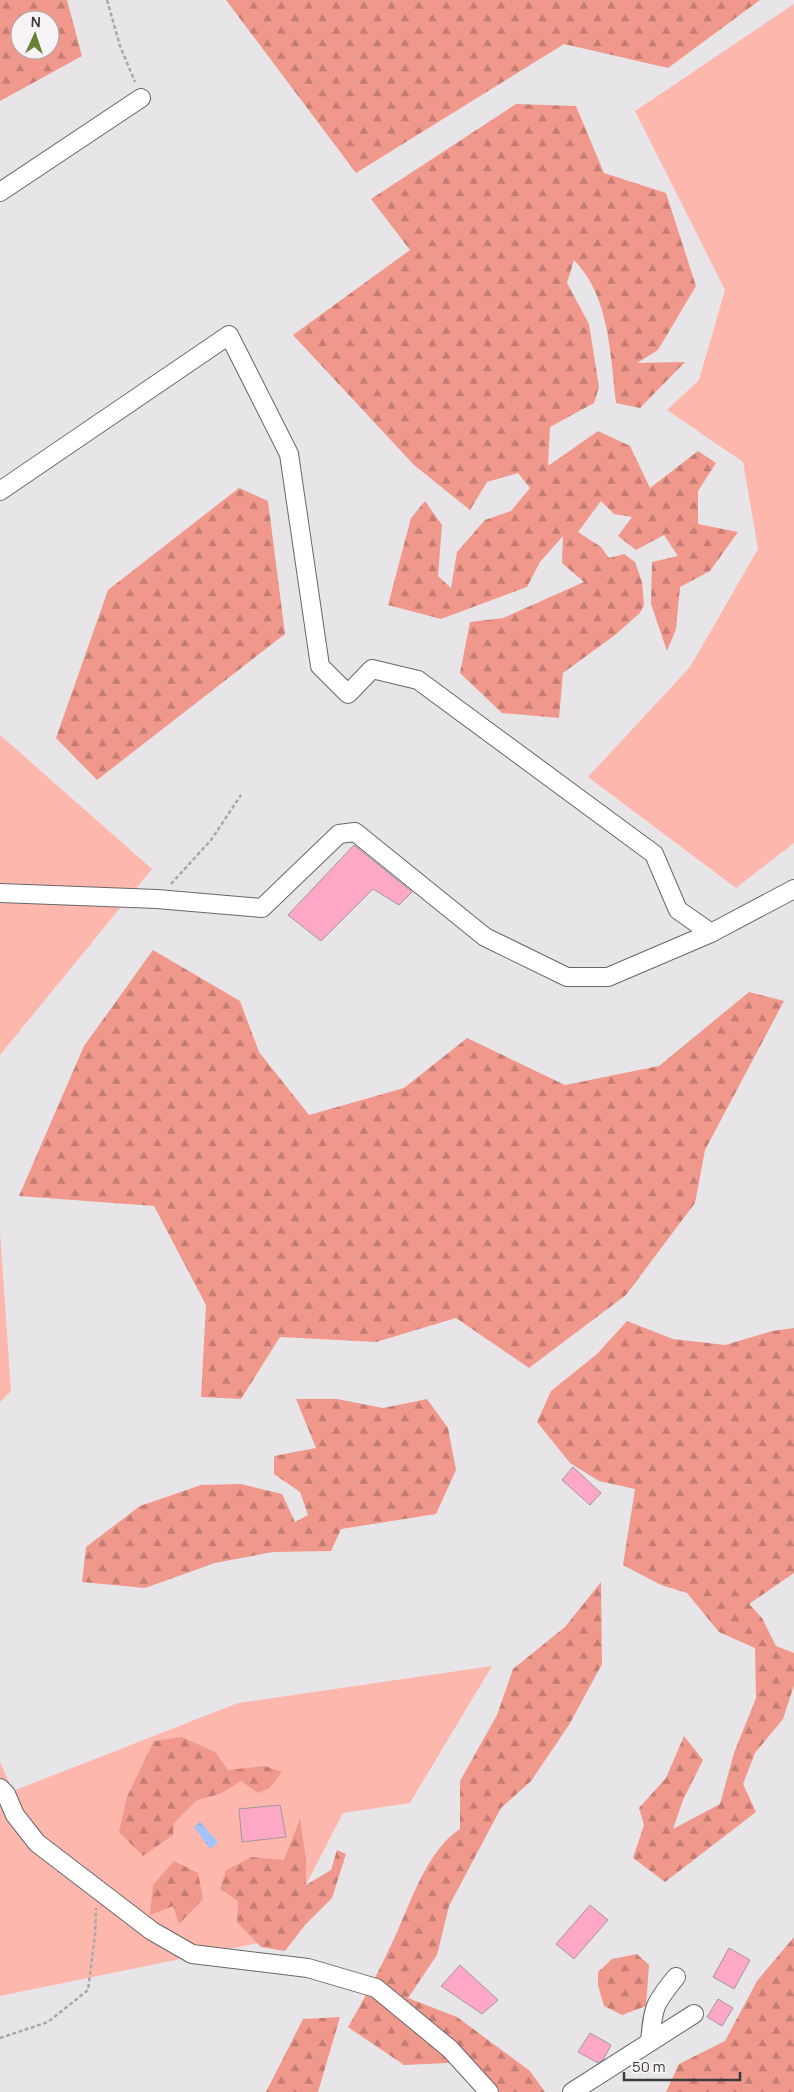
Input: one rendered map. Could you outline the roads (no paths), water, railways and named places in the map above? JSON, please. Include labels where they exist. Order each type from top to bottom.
[{"type":"street","points":[[0,192],[141,98]]},
{"type":"street","points":[[0,491],[229,335],[289,454],[320,666],[348,694],[372,669],[418,680],[654,854],[678,910],[711,933]]},
{"type":"street","points":[[0,893],[157,900],[262,908],[339,834],[355,832],[485,937],[567,977],[608,977],[711,933],[794,889]]},
{"type":"street","points":[[0,1788],[6,1794],[15,1815],[37,1843],[152,1931],[192,1954],[308,1968],[376,1988],[450,2049],[489,2092]]},
{"type":"street","points":[[650,2042],[655,2006],[658,1998],[676,1977]]},
{"type":"street","points":[[572,2092],[694,2014]]},
{"type":"water","points":[[200,1822],[218,1842],[210,1849],[194,1827]]}]
